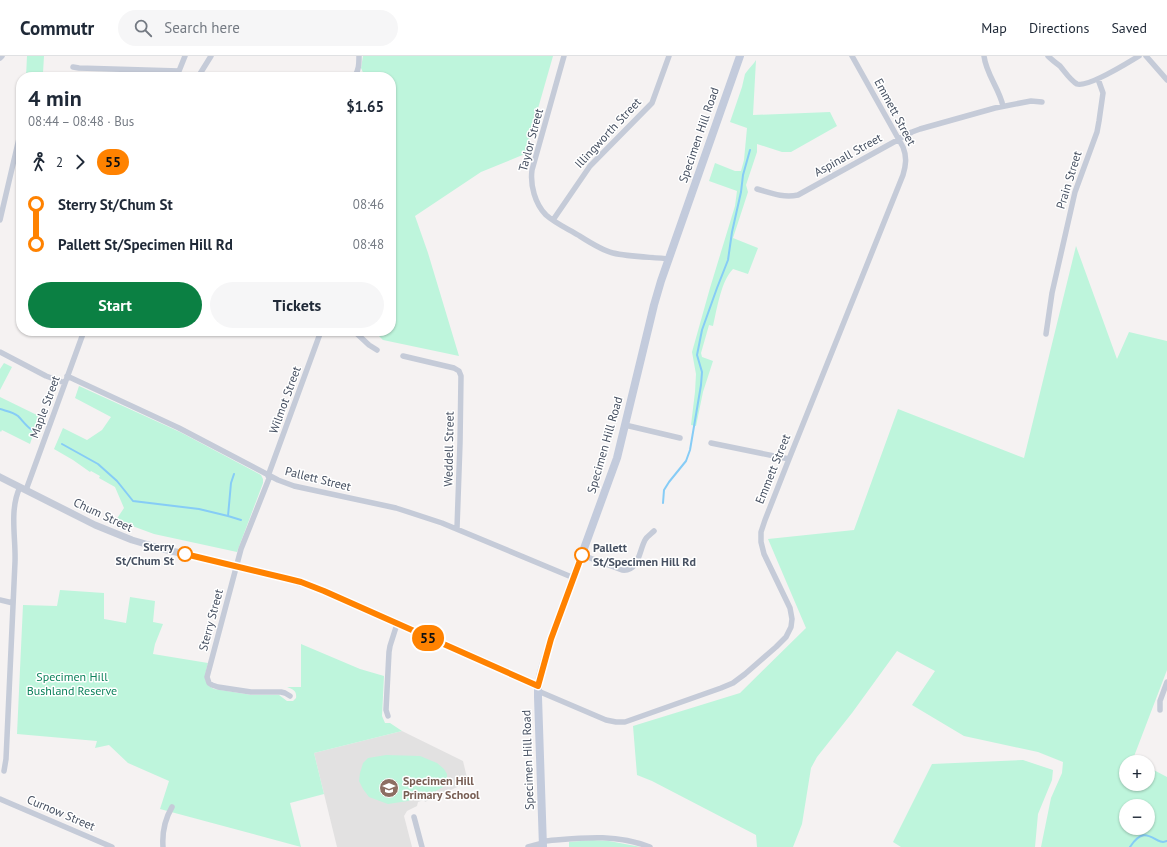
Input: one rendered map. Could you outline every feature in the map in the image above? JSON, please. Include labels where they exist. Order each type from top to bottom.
[{"type":"main road","name":"Specimen Hill Road","points":[[543,844],[538,688],[551,639],[613,470],[654,305],[740,56]]},
{"type":"street","points":[[75,72],[76,68],[179,71],[185,56]]},
{"type":"street","points":[[201,72],[211,56]]},
{"type":"street","points":[[357,72],[360,56]]},
{"type":"street","name":"Taylor Street","points":[[564,56],[532,175],[532,188],[538,203],[546,215],[553,220],[609,252],[623,255],[669,259]]},
{"type":"street","name":"Illingworth Street","points":[[553,220],[590,166],[652,103],[669,56]]},
{"type":"street","name":"Emmett Street","points":[[538,688],[606,720],[625,722],[733,683],[786,637],[792,619],[790,608],[764,554],[761,542],[761,532],[903,175],[906,164],[905,152],[899,139],[852,56]]},
{"type":"street","points":[[984,56],[986,66],[1000,95],[1002,106]]},
{"type":"street","points":[[1048,56],[1077,84],[1086,84],[1098,79],[1139,56]]},
{"type":"street","points":[[1149,57],[1167,80]]},
{"type":"street","name":"Prain Street","points":[[1046,334],[1052,293],[1075,192],[1097,132],[1103,99],[1103,93],[1098,79]]},
{"type":"street","name":"Aspinall Street","points":[[757,188],[781,196],[787,197],[798,195],[912,132],[928,126],[1002,106],[1031,101],[1042,102]]},
{"type":"street","points":[[0,220],[16,152]]},
{"type":"street","name":"Maple Street","points":[[4,770],[6,759],[13,603],[16,499],[23,489],[82,336]]},
{"type":"street","name":"Wilmot Street","points":[[236,566],[319,336]]},
{"type":"street","points":[[359,336],[376,350]]},
{"type":"street","points":[[0,352],[46,376],[65,383]]},
{"type":"street","name":"Weddell Street","points":[[403,356],[454,368],[459,371],[461,376],[457,528]]},
{"type":"street","name":"Pallett Street","points":[[68,376],[179,428],[269,476],[294,486],[401,510],[457,528],[574,578]]},
{"type":"street","points":[[625,425],[680,438]]},
{"type":"street","points":[[712,443],[789,459]]},
{"type":"street","name":"Chum Street","points":[[0,477],[108,530],[132,540],[301,582],[538,688]]},
{"type":"street","points":[[582,555],[622,570],[631,570],[636,563],[644,542],[654,531]]},
{"type":"street","name":"Sterry Street","points":[[236,566],[230,594],[208,674],[208,680],[212,685],[218,688],[251,692],[281,692],[290,696]]},
{"type":"street","points":[[0,600],[13,603]]},
{"type":"street","points":[[388,716],[386,710],[389,652],[397,624]]},
{"type":"street","points":[[1160,710],[1160,701],[1167,682]]},
{"type":"street","name":"Curnow Street","points":[[0,799],[112,847]]},
{"type":"street","points":[[162,847],[164,830],[172,808]]},
{"type":"street","points":[[414,817],[422,847]]},
{"type":"street","points":[[528,847],[600,837],[632,841],[650,847]]},
{"type":"shaded area","name":"Specimen Hill Primary School","points":[[402,731],[463,761],[468,782],[425,802],[424,800],[418,802],[417,806],[407,811],[404,816],[412,847],[337,847],[314,753]]},
{"type":"green space","points":[[27,56],[44,56],[43,72],[26,72]]},
{"type":"green space","points":[[363,56],[553,56],[525,154],[481,172],[415,216],[428,253],[459,356],[383,340],[379,336],[396,336],[396,72],[363,72],[361,68]]},
{"type":"green space","points":[[756,60],[753,115],[830,112],[837,126],[791,152],[782,152],[757,144],[757,152],[746,185],[748,192],[733,238],[758,248],[748,274],[733,269],[729,274],[722,288],[713,326],[709,325],[701,353],[702,357],[713,361],[703,392],[696,426],[691,425],[696,374],[692,352],[735,206],[737,191],[709,181],[715,163],[735,171],[741,171],[744,160],[747,128],[730,122],[745,74]]},
{"type":"green space","points":[[1076,246],[1117,359],[1129,332],[1167,341],[1167,670],[1135,755],[1119,755],[1119,791],[1155,791],[1155,771],[1167,777],[1167,847],[1041,847],[1051,798],[1062,773],[1063,762],[1038,752],[964,736],[912,705],[935,671],[897,651],[852,713],[817,757],[811,768],[802,824],[793,847],[757,847],[756,835],[652,781],[637,775],[633,726],[740,693],[806,628],[768,539],[854,530],[898,409],[1024,458]]},
{"type":"green space","points":[[4,363],[12,367],[0,390],[0,369]]},
{"type":"green space","points":[[79,386],[180,432],[261,475],[263,483],[237,552],[154,534],[116,520],[124,508],[115,487],[99,478],[100,476],[91,471],[90,472],[54,449],[63,428],[87,440],[102,430],[111,417],[75,398]]},
{"type":"green space","points":[[0,397],[39,416],[30,444],[2,430],[1,432],[0,431]]},
{"type":"green space","name":"Specimen Hill Bushland Reserve","points":[[60,590],[104,593],[104,619],[126,623],[130,597],[155,601],[153,622],[163,624],[155,644],[153,654],[208,663],[205,678],[210,687],[214,689],[252,695],[279,695],[287,701],[293,701],[296,698],[295,692],[287,687],[301,687],[301,644],[360,669],[384,676],[382,716],[385,723],[390,723],[402,731],[314,753],[324,794],[290,803],[301,847],[160,809],[169,781],[128,763],[109,745],[95,748],[97,741],[17,734],[23,605],[57,606]]},
{"type":"green space","points":[[386,755],[420,756],[437,763],[447,774],[447,781],[443,787],[434,792],[408,801],[388,804],[369,797],[359,781],[363,763],[368,758]]},
{"type":"green space","points":[[1023,760],[1053,770],[1052,780],[1038,814],[1035,847],[901,847],[893,842],[932,764]]},
{"type":"green space","points":[[592,840],[609,841],[641,847],[569,847],[569,842]]},
{"type":"waterway","points":[[663,503],[664,490],[686,461],[690,450],[702,372],[697,355],[702,330],[728,260],[743,175],[750,150]]},
{"type":"waterway","points":[[0,409],[18,416],[32,430]]},
{"type":"waterway","points":[[62,444],[98,464],[117,481],[133,501],[199,509],[241,520]]},
{"type":"waterway","points":[[228,516],[231,483],[234,474]]},
{"type":"waterway","points":[[1130,847],[1141,836],[1146,835],[1159,841],[1167,841]]},
{"type":"bus line","name":"55","points":[[185,554],[301,582],[538,686],[551,639],[582,555]]},
{"type":"place","name":"Sterry St/Chum St","points":[[185,554]]},
{"type":"place","name":"Pallett St/Specimen Hill Rd","points":[[582,555]]},
{"type":"place","name":"Specimen Hill Primary School","points":[[389,788]]}]
